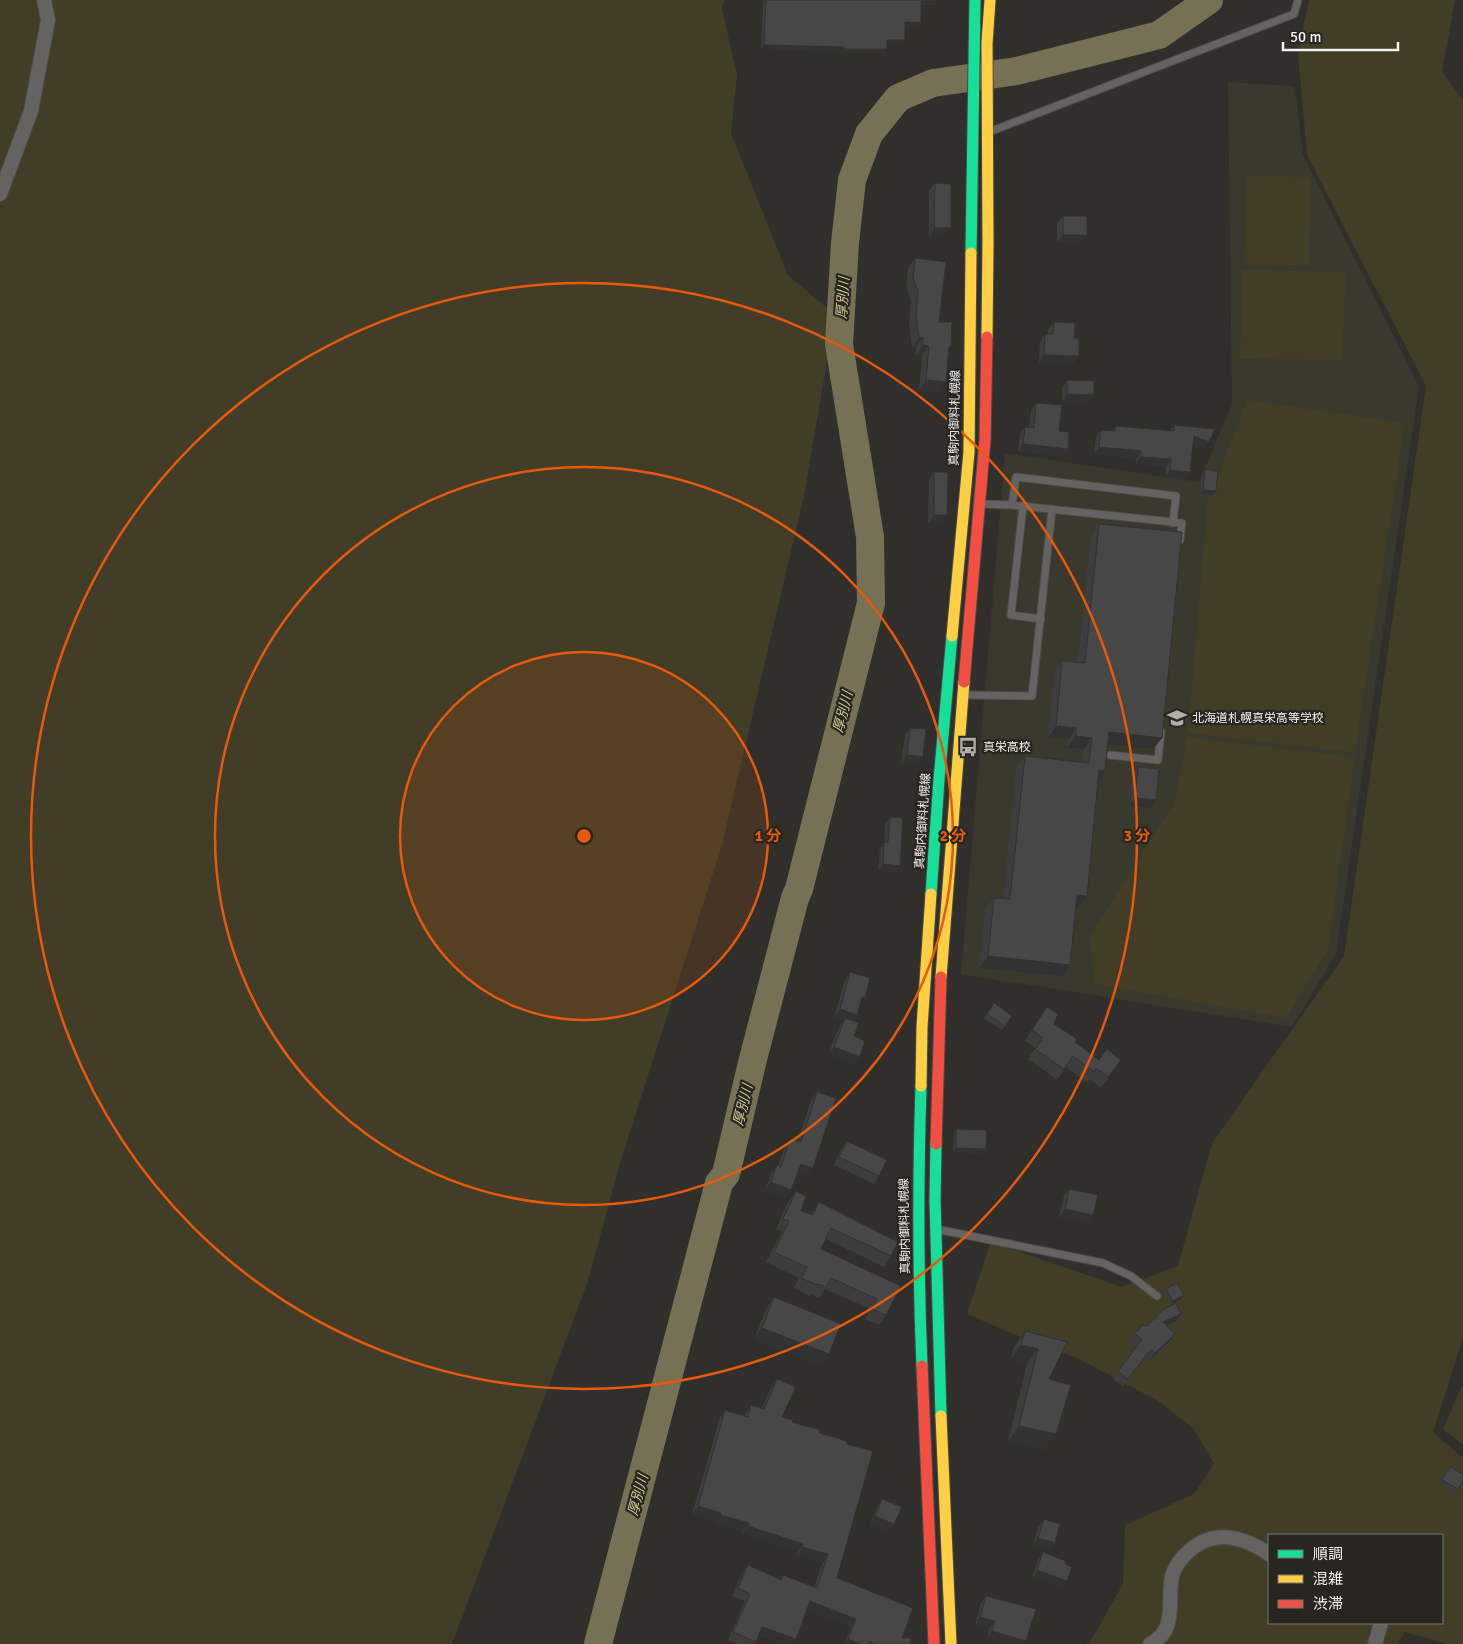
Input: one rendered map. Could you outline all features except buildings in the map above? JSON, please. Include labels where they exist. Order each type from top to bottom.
[{"type":"main road","name":"真駒内御料札幌線","points":[[934,1644],[918,1225],[922,1026],[939,780],[969,452],[973,48],[976,0]]},
{"type":"main road","points":[[951,1644],[939,1381],[935,1229],[936,1101],[942,961],[958,744],[986,440],[988,244],[986,133],[987,43],[990,0]]},
{"type":"street","points":[[0,194],[31,112],[48,20],[44,0]]},
{"type":"street","points":[[1150,1644],[1164,1633],[1169,1616],[1172,1575],[1180,1559],[1192,1548],[1206,1539],[1234,1537],[1257,1546],[1268,1553]]},
{"type":"street","points":[[1375,1644],[1381,1624]]},
{"type":"lane","points":[[986,133],[1294,14],[1298,0]]},
{"type":"lane","points":[[1012,505],[1016,478],[1176,496],[1173,522]]},
{"type":"lane","points":[[980,504],[1012,505],[1182,523],[1179,553]]},
{"type":"lane","points":[[1022,506],[1010,615],[1041,619]]},
{"type":"lane","points":[[964,695],[1032,696],[1052,509]]},
{"type":"lane","points":[[1110,755],[1158,760],[1162,720]]},
{"type":"lane","points":[[918,1225],[1103,1263],[1131,1276],[1157,1296]]},
{"type":"shaded area","points":[[0,0],[724,0],[722,9],[737,75],[731,133],[788,275],[835,315],[804,496],[722,845],[620,1163],[588,1281],[452,1644],[0,1644]]},
{"type":"shaded area","points":[[1309,0],[1455,0],[1442,72],[1463,100],[1463,1338],[1433,1432],[1463,1458],[1463,1644],[1449,1644],[1404,1632],[1398,1644],[1087,1644],[1123,1584],[1125,1525],[1194,1494],[1214,1464],[1194,1429],[1160,1402],[1077,1358],[967,1314],[991,1242],[1122,1287],[1178,1266],[1212,1143],[1344,956],[1426,386],[1307,155],[1298,55]]},
{"type":"shaded area","name":"北海道札幌真栄高等学校","points":[[1228,82],[1295,86],[1303,155],[1419,386],[1336,954],[1292,1027],[961,974],[1005,453],[1199,482],[1232,404]]},
{"type":"shaded area","points":[[1247,175],[1311,177],[1309,265],[1244,264]]},
{"type":"shaded area","points":[[1242,270],[1346,272],[1342,360],[1240,359]]},
{"type":"shaded area","points":[[1247,400],[1405,423],[1355,753],[1188,733],[1207,503]]},
{"type":"shaded area","points":[[1187,737],[1355,757],[1328,950],[1286,1018],[1094,984],[1090,936],[1174,803]]},
{"type":"shaded area","points":[[1463,1383],[1463,1445],[1443,1429]]},
{"type":"waterway","name":"厚別川","points":[[598,1644],[719,1183],[726,1174],[752,1063],[795,898],[799,889],[871,603],[870,537],[839,344],[845,243],[852,180],[869,134],[898,98],[933,83],[1017,71],[1159,35],[1209,0]]},
{"type":"traffic: fast","points":[[971,253],[975,0]]},
{"type":"traffic: fast","points":[[931,894],[952,636]]},
{"type":"traffic: fast","points":[[921,1086],[919,1226],[922,1366]]},
{"type":"traffic: fast","points":[[936,1144],[935,1200],[941,1416]]},
{"type":"traffic: slow","points":[[987,337],[987,43],[990,0]]},
{"type":"traffic: slow","points":[[952,636],[969,452],[971,253]]},
{"type":"traffic: slow","points":[[941,977],[964,682]]},
{"type":"traffic: slow","points":[[921,1086],[922,1027],[931,894]]},
{"type":"traffic: slow","points":[[941,1416],[951,1644]]},
{"type":"traffic: jam","points":[[964,682],[985,440],[987,337]]},
{"type":"traffic: jam","points":[[936,1144],[941,977]]},
{"type":"traffic: jam","points":[[922,1366],[934,1644]]},
{"type":"place","name":"北海道札幌真栄高等学校","points":[[1177,718]]},
{"type":"place","name":"真栄高校","points":[[968,747]]}]
